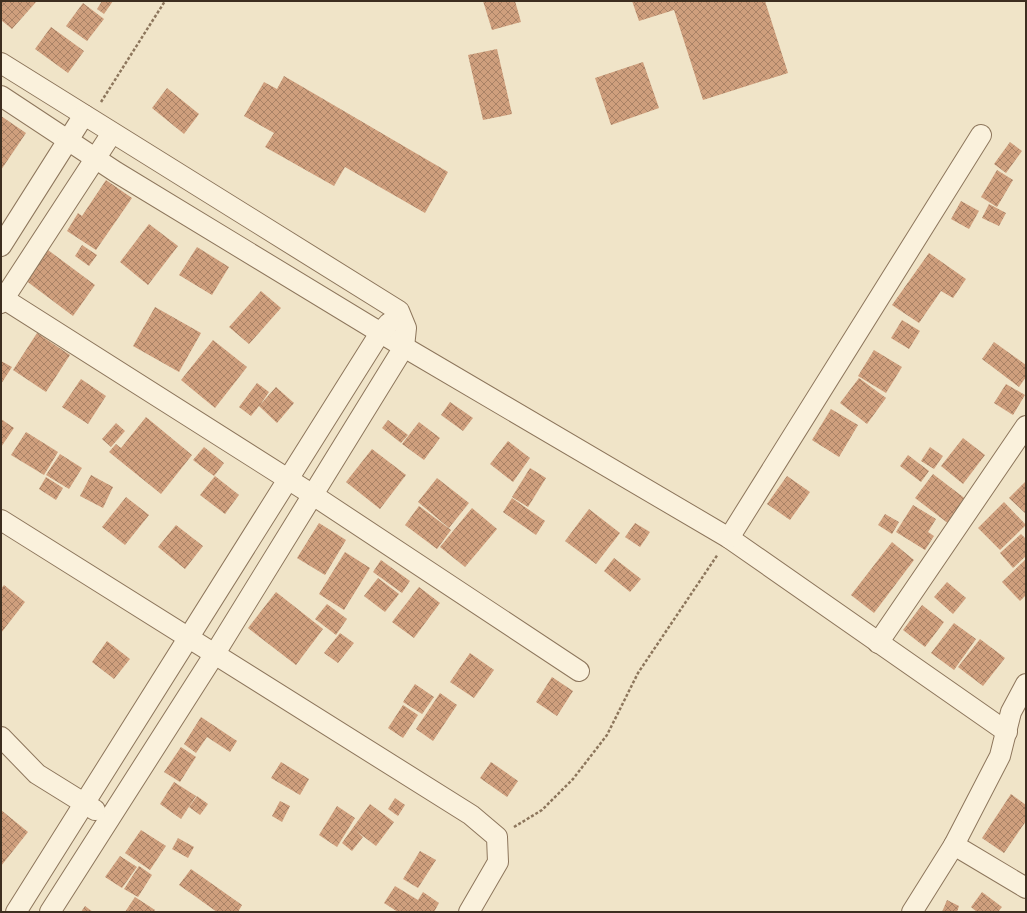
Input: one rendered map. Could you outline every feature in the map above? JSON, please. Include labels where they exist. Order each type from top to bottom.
[{"type":"street","points":[[1,63],[399,311],[406,328],[404,347],[214,655],[50,912]]},
{"type":"street","points":[[1,96],[95,158],[380,333],[729,538],[1006,732]]},
{"type":"street","points":[[1,246],[68,140],[87,117]]},
{"type":"street","points":[[112,133],[2,299],[313,495],[579,671]]},
{"type":"street","points":[[729,538],[981,136]]},
{"type":"street","points":[[16,912],[380,333],[399,311]]},
{"type":"street","points":[[878,643],[1026,426]]},
{"type":"street","points":[[1,520],[471,815],[497,837],[498,862],[469,912]]},
{"type":"street","points":[[912,912],[954,845],[1000,756],[1011,712],[1026,684]]},
{"type":"street","points":[[1,738],[37,774],[109,819]]},
{"type":"street","points":[[954,845],[1026,888]]},
{"type":"path","points":[[87,117],[165,1]]},
{"type":"path","points":[[497,837],[542,810],[573,779],[608,735],[638,673],[729,538]]},
{"type":"building","points":[[1,1],[37,1],[12,29],[1,20]]},
{"type":"building","points":[[102,1],[113,1],[104,14],[97,9]]},
{"type":"building","points":[[483,1],[515,1],[521,22],[492,30]]},
{"type":"building","points":[[632,1],[765,1],[788,73],[703,100],[674,10],[639,21]]},
{"type":"building","points":[[83,3],[104,19],[87,41],[66,26]]},
{"type":"building","points":[[51,27],[84,51],[68,73],[35,49]]},
{"type":"building","points":[[497,49],[512,114],[483,120],[468,55]]},
{"type":"building","points":[[643,62],[659,108],[611,125],[595,78]]},
{"type":"building","points":[[284,76],[448,172],[425,213],[345,167],[334,186],[265,147],[274,133],[244,116],[264,82],[277,89]]},
{"type":"building","points":[[167,88],[199,114],[184,134],[152,108]]},
{"type":"building","points":[[1,116],[26,133],[1,170]]},
{"type":"building","points":[[1010,142],[1022,151],[1006,173],[994,164]]},
{"type":"building","points":[[997,170],[1013,180],[997,207],[981,197]]},
{"type":"building","points":[[106,180],[132,198],[96,250],[67,231],[78,213],[82,216]]},
{"type":"building","points":[[961,201],[979,211],[969,229],[951,219]]},
{"type":"building","points":[[989,204],[1006,213],[999,226],[982,218]]},
{"type":"building","points":[[149,224],[178,246],[148,285],[120,262]]},
{"type":"building","points":[[82,245],[97,255],[89,266],[75,256]]},
{"type":"building","points":[[197,247],[229,267],[212,295],[179,275]]},
{"type":"building","points":[[48,250],[95,285],[73,316],[25,280]]},
{"type":"building","points":[[929,253],[966,279],[953,298],[941,291],[919,323],[892,305]]},
{"type":"building","points":[[261,291],[281,308],[249,344],[229,327]]},
{"type":"building","points":[[155,307],[201,333],[179,372],[133,346]]},
{"type":"building","points":[[902,320],[920,331],[909,349],[891,338]]},
{"type":"building","points":[[37,333],[70,355],[46,392],[13,370]]},
{"type":"building","points":[[213,340],[247,367],[215,408],[181,380]]},
{"type":"building","points":[[994,342],[1026,365],[1026,377],[1019,387],[982,359]]},
{"type":"building","points":[[874,350],[902,367],[886,393],[858,376]]},
{"type":"building","points":[[1,361],[12,367],[1,384]]},
{"type":"building","points":[[859,378],[886,398],[867,424],[840,403]]},
{"type":"building","points":[[81,379],[106,396],[88,424],[62,407]]},
{"type":"building","points":[[257,383],[269,392],[260,405],[276,387],[294,403],[277,423],[259,406],[251,416],[239,407]]},
{"type":"building","points":[[1006,384],[1025,395],[1013,415],[994,403]]},
{"type":"building","points":[[450,402],[473,418],[463,431],[441,415]]},
{"type":"building","points":[[831,409],[858,425],[839,457],[812,440]]},
{"type":"building","points":[[146,417],[192,455],[161,494],[109,452],[116,444],[121,448]]},
{"type":"building","points":[[1,419],[14,428],[1,447]]},
{"type":"building","points":[[388,420],[408,435],[401,443],[382,428]]},
{"type":"building","points":[[419,422],[440,438],[424,460],[402,444]]},
{"type":"building","points":[[116,423],[125,431],[111,447],[102,439]]},
{"type":"building","points":[[26,432],[58,452],[44,475],[11,455]]},
{"type":"building","points":[[963,438],[985,455],[963,484],[941,466]]},
{"type":"building","points":[[508,441],[530,458],[513,482],[490,464]]},
{"type":"building","points":[[204,447],[224,463],[214,476],[193,460]]},
{"type":"building","points":[[930,447],[943,456],[934,469],[921,461]]},
{"type":"building","points":[[372,449],[406,475],[380,509],[346,482]]},
{"type":"building","points":[[60,454],[82,468],[69,489],[46,475]]},
{"type":"building","points":[[908,455],[929,471],[921,482],[900,466]]},
{"type":"building","points":[[530,468],[546,478],[528,507],[512,497]]},
{"type":"building","points":[[933,474],[967,500],[949,524],[915,498]]},
{"type":"building","points":[[91,475],[113,487],[103,508],[80,496]]},
{"type":"building","points":[[215,476],[239,495],[225,514],[200,495]]},
{"type":"building","points":[[787,476],[810,492],[790,520],[767,504]]},
{"type":"building","points":[[46,477],[63,488],[56,500],[39,489]]},
{"type":"building","points":[[437,478],[469,503],[449,528],[418,502]]},
{"type":"building","points":[[1026,481],[1026,514],[1009,498]]},
{"type":"building","points":[[126,497],[149,515],[125,545],[102,527]]},
{"type":"building","points":[[512,498],[545,521],[536,535],[503,512]]},
{"type":"building","points":[[1004,502],[1026,525],[1000,550],[978,528]]},
{"type":"building","points":[[913,505],[936,519],[928,532],[934,536],[925,550],[896,532]]},
{"type":"building","points":[[419,506],[451,530],[437,549],[405,525]]},
{"type":"building","points":[[472,508],[497,529],[465,567],[440,547]]},
{"type":"building","points":[[589,509],[620,533],[596,564],[565,541]]},
{"type":"building","points":[[885,514],[899,522],[892,534],[878,525]]},
{"type":"building","points":[[319,523],[346,540],[325,575],[297,558]]},
{"type":"building","points":[[635,523],[650,532],[640,547],[625,537]]},
{"type":"building","points":[[176,525],[203,546],[185,569],[158,547]]},
{"type":"building","points":[[1021,534],[1026,539],[1026,556],[1013,568],[1000,553]]},
{"type":"building","points":[[892,542],[914,560],[874,613],[851,595]]},
{"type":"building","points":[[345,552],[370,568],[344,610],[319,594]]},
{"type":"building","points":[[614,558],[641,579],[630,592],[604,571]]},
{"type":"building","points":[[381,560],[410,581],[402,593],[373,572]]},
{"type":"building","points":[[1025,560],[1026,595],[1020,601],[1002,582]]},
{"type":"building","points":[[378,578],[399,594],[385,612],[364,596]]},
{"type":"building","points":[[947,582],[966,598],[953,614],[934,597]]},
{"type":"building","points":[[4,585],[25,602],[1,633],[1,589]]},
{"type":"building","points":[[419,587],[440,603],[414,638],[392,622]]},
{"type":"building","points":[[276,592],[323,629],[296,665],[248,628]]},
{"type":"building","points":[[327,604],[347,619],[336,635],[315,619]]},
{"type":"building","points":[[922,605],[944,622],[925,647],[903,630]]},
{"type":"building","points":[[954,623],[976,639],[954,670],[931,653]]},
{"type":"building","points":[[340,633],[354,643],[338,663],[324,653]]},
{"type":"building","points":[[980,639],[1005,658],[983,686],[958,667]]},
{"type":"building","points":[[107,641],[130,659],[114,679],[92,662]]},
{"type":"building","points":[[470,653],[494,670],[474,698],[450,682]]},
{"type":"building","points":[[552,677],[573,691],[557,716],[536,702]]},
{"type":"building","points":[[415,684],[434,697],[422,714],[403,702]]},
{"type":"building","points":[[440,693],[457,705],[433,741],[416,729]]},
{"type":"building","points":[[403,705],[418,715],[403,738],[388,728]]},
{"type":"building","points":[[201,717],[237,741],[230,752],[207,737],[196,753],[184,744]]},
{"type":"building","points":[[181,747],[196,757],[180,782],[164,772]]},
{"type":"building","points":[[281,762],[309,779],[300,795],[271,778]]},
{"type":"building","points":[[491,762],[518,781],[507,797],[480,778]]},
{"type":"building","points":[[174,782],[196,796],[181,819],[160,804]]},
{"type":"building","points":[[1011,794],[1026,805],[1026,821],[1004,853],[982,838]]},
{"type":"building","points":[[197,796],[208,804],[200,815],[189,807]]},
{"type":"building","points":[[395,798],[405,805],[398,816],[388,809]]},
{"type":"building","points":[[280,801],[290,806],[282,822],[272,816]]},
{"type":"building","points":[[370,804],[394,822],[376,846],[355,830],[363,837],[352,851],[342,843]]},
{"type":"building","points":[[337,806],[355,818],[337,847],[319,835]]},
{"type":"building","points":[[1,810],[28,832],[1,866]]},
{"type":"building","points":[[141,830],[166,846],[150,870],[125,853]]},
{"type":"building","points":[[178,838],[194,847],[188,858],[172,849]]},
{"type":"building","points":[[420,851],[436,860],[418,888],[403,879]]},
{"type":"building","points":[[120,856],[137,867],[122,888],[105,877]]},
{"type":"building","points":[[139,866],[152,875],[138,897],[124,889]]},
{"type":"building","points":[[191,869],[242,905],[238,912],[217,912],[179,885]]},
{"type":"building","points":[[395,886],[418,900],[423,892],[439,903],[434,912],[398,912],[384,903]]},
{"type":"building","points":[[982,892],[1002,907],[998,912],[977,912],[971,907]]},
{"type":"building","points":[[135,897],[155,910],[154,912],[125,912]]},
{"type":"building","points":[[947,900],[959,906],[957,912],[942,912]]},
{"type":"building","points":[[85,906],[93,912],[81,912]]}]
